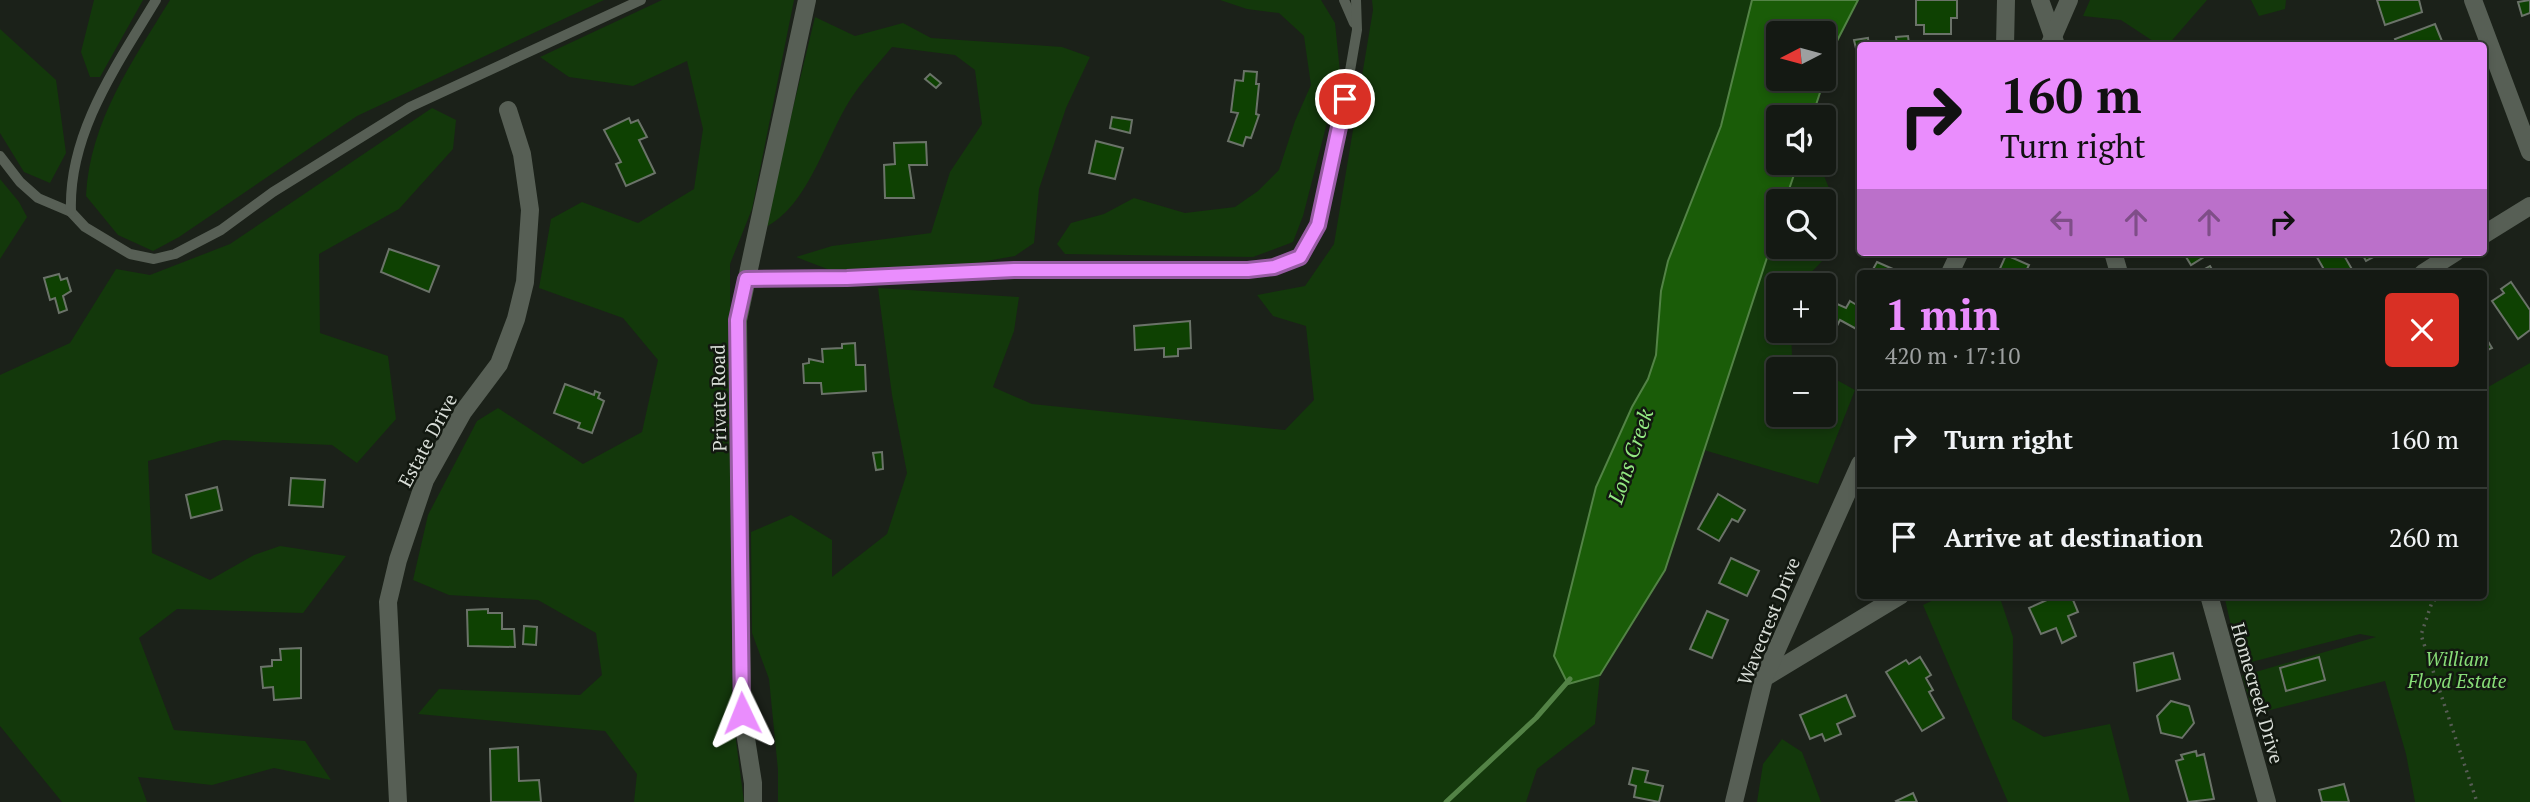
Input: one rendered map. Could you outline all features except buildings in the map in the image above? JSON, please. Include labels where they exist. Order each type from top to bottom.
[{"type":"street","name":"Private Road","points":[[753,802],[742,713],[737,320],[807,0]]},
{"type":"street","points":[[2005,42],[2006,0]]},
{"type":"street","points":[[2040,0],[2052,42]]},
{"type":"street","points":[[2052,42],[2069,0]]},
{"type":"street","points":[[2473,0],[2530,152]]},
{"type":"street","name":"Estate Drive","points":[[398,802],[388,602],[398,560],[425,480],[463,412],[499,363],[516,319],[525,282],[530,210],[522,154],[508,110]]},
{"type":"street","points":[[2487,233],[2530,206]]},
{"type":"street","points":[[2428,270],[2450,256]]},
{"type":"street","name":"Wavecrest Drive","points":[[1734,802],[1764,678],[1857,471]]},
{"type":"street","points":[[1764,678],[1894,599]]},
{"type":"street","name":"Homecreek Drive","points":[[2209,599],[2267,802]]},
{"type":"lane","points":[[71,212],[70,181],[90,116],[156,0]]},
{"type":"lane","points":[[0,156],[20,182],[38,198],[71,212],[85,227],[130,254],[154,259],[174,254],[221,230],[273,192],[410,107],[641,0]]},
{"type":"lane","points":[[1345,0],[1357,30]]},
{"type":"lane","points":[[746,279],[847,278],[1014,270],[1248,270],[1274,267],[1300,257],[1318,225],[1337,146],[1357,30],[1356,0]]},
{"type":"path","points":[[2436,599],[2432,602],[2421,635],[2477,802]]},
{"type":"green space","points":[[94,0],[143,0],[100,77],[90,77],[81,52]]},
{"type":"green space","points":[[170,0],[604,0],[357,116],[179,237],[153,251],[118,235],[86,196],[95,142],[104,117],[128,69]]},
{"type":"green space","points":[[662,0],[794,0],[752,209],[730,264],[732,710],[744,802],[634,802],[637,774],[605,731],[418,714],[439,689],[580,695],[602,675],[596,633],[538,600],[449,595],[413,580],[428,515],[477,421],[498,408],[583,464],[642,432],[658,360],[623,318],[539,288],[551,219],[582,202],[638,223],[694,189],[703,129],[687,61],[633,86],[569,77],[540,57]]},
{"type":"green space","points":[[1220,0],[1321,0],[1335,23],[1340,72],[1303,216],[1293,242],[1253,257],[1065,254],[1057,244],[1071,223],[1104,214],[1134,198],[1185,213],[1235,207],[1258,191],[1279,170],[1295,121],[1311,85],[1304,36],[1279,13],[1247,9]]},
{"type":"green space","points":[[1372,0],[1752,0],[1721,126],[1668,261],[1661,291],[1656,355],[1648,379],[1632,407],[1596,487],[1554,656],[1568,684],[1600,675],[1595,724],[1537,769],[1526,802],[778,802],[778,770],[769,679],[752,633],[751,532],[791,515],[832,540],[832,577],[887,534],[907,473],[892,395],[878,288],[1019,297],[1014,331],[993,387],[1032,404],[1285,430],[1314,400],[1306,326],[1273,316],[1257,295],[1305,286],[1334,244],[1373,10]]},
{"type":"green space","points":[[2090,0],[2207,0],[2170,42],[2154,42],[2121,20],[2083,16]]},
{"type":"green space","points":[[2251,0],[2286,0],[2285,9],[2259,16]]},
{"type":"green space","points":[[815,17],[855,36],[903,23],[931,38],[1062,47],[1090,57],[1066,108],[1039,189],[1034,243],[1015,256],[969,264],[835,272],[796,257],[832,246],[931,233],[950,172],[982,124],[975,70],[955,55],[892,47],[854,94],[816,168],[794,203],[780,218],[764,228]]},
{"type":"green space","points":[[0,29],[56,80],[66,153],[50,183],[24,172],[0,133]]},
{"type":"green space","points":[[432,108],[456,120],[453,149],[399,209],[319,254],[320,333],[388,356],[396,419],[357,463],[332,445],[223,440],[148,461],[152,553],[210,580],[254,555],[280,546],[346,556],[303,613],[177,609],[139,638],[174,730],[305,741],[331,780],[274,768],[212,785],[138,777],[147,802],[62,802],[0,726],[0,375],[70,343],[116,269],[150,275],[230,244]]},
{"type":"green space","points":[[1794,175],[1824,175],[1829,189],[1789,189]]},
{"type":"green space","points":[[0,179],[19,202],[27,217],[0,259]]},
{"type":"green space","points":[[1767,259],[1824,259],[1811,273],[1766,273],[1766,343],[1792,343],[1792,355],[1796,357],[1766,357],[1766,427],[1836,427],[1836,380],[1855,390],[1818,484],[1704,450]]},
{"type":"green space","name":"William Floyd Estate","points":[[2530,363],[2530,802],[2415,802],[2406,754],[2385,681],[2254,714],[2242,676],[2376,637],[2360,634],[2240,665],[2225,599],[2487,599],[2487,388]]},
{"type":"green space","points":[[1936,599],[2000,599],[2013,637],[2012,719],[2044,737],[2110,724],[2130,802],[2008,802],[1923,605]]},
{"type":"green space","points":[[1782,739],[1802,752],[1821,802],[1757,802],[1763,764]]},
{"type":"water","points":[[1752,0],[1858,0],[1836,44],[1836,21],[1766,21],[1766,91],[1821,91],[1816,105],[1766,105],[1766,175],[1794,175],[1789,189],[1766,189],[1767,259],[1665,570],[1600,675],[1568,684],[1554,656],[1596,487],[1632,407],[1648,379],[1656,355],[1661,291],[1668,261],[1721,126]]},
{"type":"waterway","name":"Lons Creek","points":[[1446,802],[1536,718],[1570,679]]},
{"type":"route","points":[[742,713],[737,320],[746,279],[847,278],[1014,270],[1248,270],[1274,267],[1300,257],[1318,225],[1345,99]]}]
